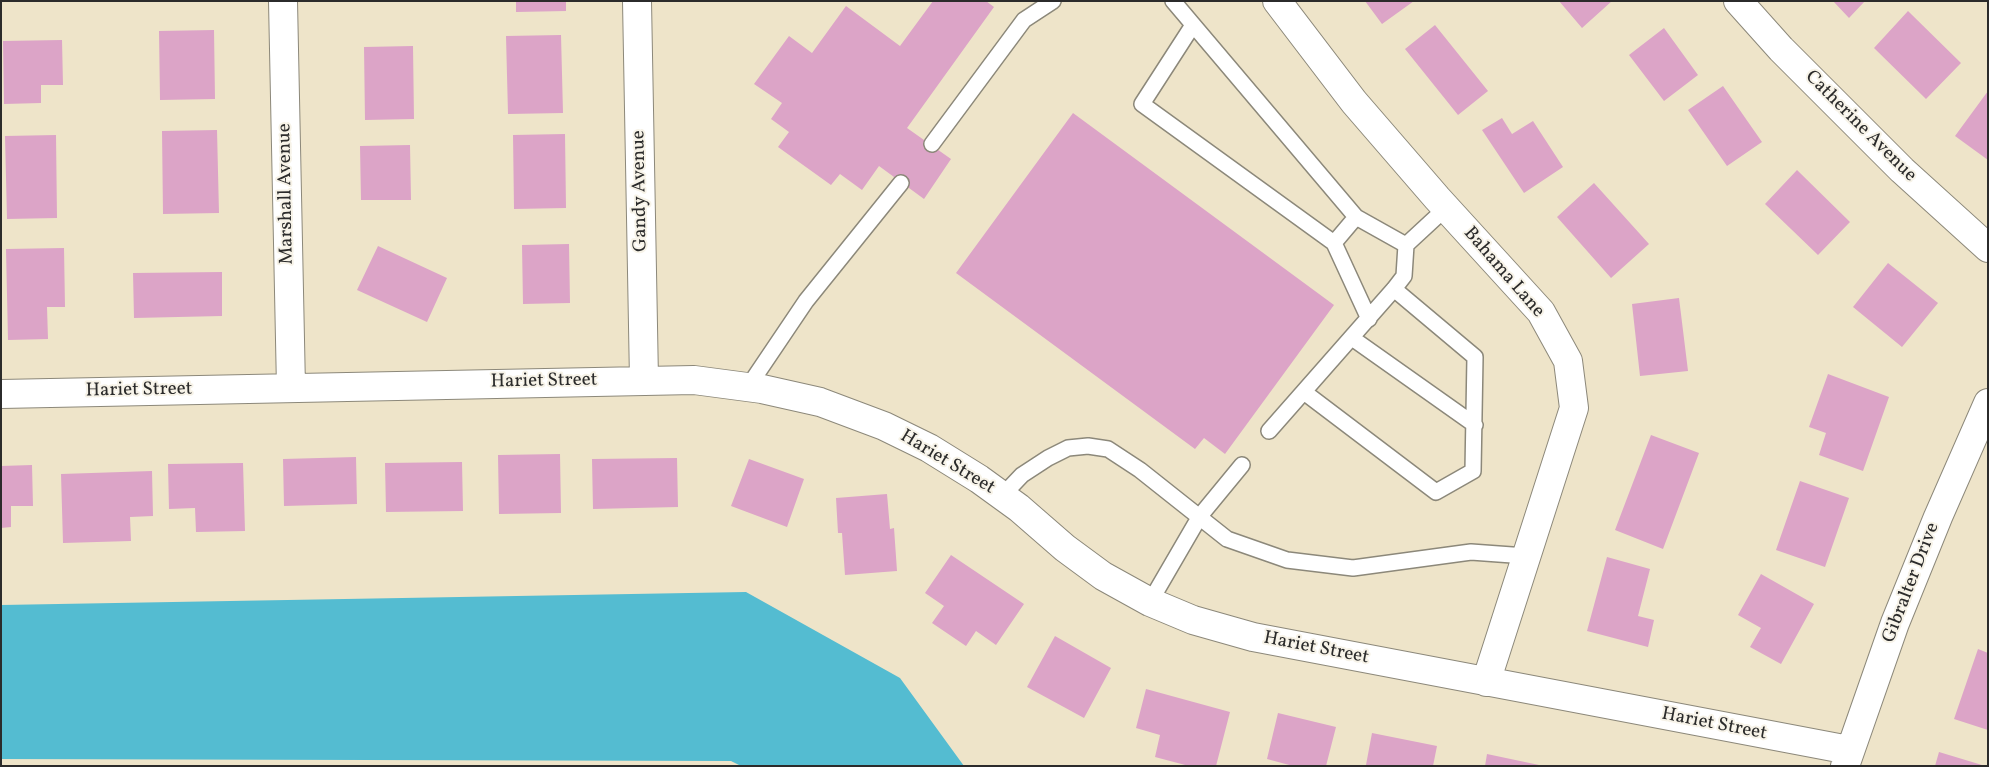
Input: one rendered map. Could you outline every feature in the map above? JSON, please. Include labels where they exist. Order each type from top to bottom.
[{"type":"street","name":"Marshall Avenue","points":[[283,1],[291,388]]},
{"type":"street","name":"Gandy Avenue","points":[[637,1],[644,380]]},
{"type":"street","name":"Bahama Lane","points":[[1277,1],[1354,102],[1540,312],[1568,361],[1574,408],[1486,682]]},
{"type":"street","name":"Catherine Avenue","points":[[1738,1],[1781,49],[1902,170],[1988,248]]},
{"type":"street","name":"Hariet Street","points":[[1,394],[644,380],[694,380],[748,387],[820,402],[884,426],[929,448],[979,479],[1103,576],[1150,602],[1193,620],[1253,636],[1486,682],[1847,758]]},
{"type":"street","name":"Gibralter Drive","points":[[1847,758],[1910,587],[1988,403]]},
{"type":"lane","points":[[932,144],[1024,20],[1053,1]]},
{"type":"lane","points":[[1173,1],[1356,217],[1406,245]]},
{"type":"lane","points":[[1193,25],[1142,104],[1334,243],[1368,319]]},
{"type":"lane","points":[[748,387],[806,301],[900,183]]},
{"type":"lane","points":[[1269,431],[1394,289],[1404,276],[1406,245],[1446,208]]},
{"type":"lane","points":[[1334,243],[1356,217]]},
{"type":"lane","points":[[1304,392],[1436,492],[1474,471],[1475,357],[1394,289]]},
{"type":"lane","points":[[1352,338],[1475,426]]},
{"type":"lane","points":[[1002,496],[1022,475],[1048,458],[1068,448],[1088,446],[1108,449],[1140,470],[1228,539],[1287,560],[1353,568],[1471,552],[1526,556]]},
{"type":"lane","points":[[1150,602],[1200,516],[1242,466]]},
{"type":"water","points":[[746,592],[900,678],[964,766],[741,766],[731,761],[1,759],[1,605]]},
{"type":"building","points":[[516,1],[566,1],[566,11],[516,12]]},
{"type":"building","points":[[933,1],[986,1],[994,7],[907,128],[951,159],[924,199],[879,166],[862,190],[840,174],[831,185],[778,147],[789,132],[771,119],[782,103],[754,84],[789,36],[812,53],[846,6],[900,46]]},
{"type":"building","points":[[1365,1],[1414,1],[1382,24]]},
{"type":"building","points":[[1559,1],[1612,1],[1582,28]]},
{"type":"building","points":[[1833,1],[1865,1],[1849,18]]},
{"type":"building","points":[[1908,11],[1961,63],[1926,99],[1874,48]]},
{"type":"building","points":[[1435,25],[1488,91],[1458,115],[1405,49]]},
{"type":"building","points":[[1664,28],[1698,75],[1664,101],[1629,55]]},
{"type":"building","points":[[214,30],[215,99],[160,100],[159,31]]},
{"type":"building","points":[[561,35],[563,113],[508,114],[506,36]]},
{"type":"building","points":[[62,40],[63,85],[41,85],[41,103],[4,104],[3,41]]},
{"type":"building","points":[[413,46],[414,119],[365,120],[364,47]]},
{"type":"building","points":[[1723,86],[1762,142],[1727,166],[1688,110]]},
{"type":"building","points":[[1988,91],[1988,160],[1955,136]]},
{"type":"building","points":[[1073,113],[1334,305],[1225,454],[1204,438],[1195,449],[956,273]]},
{"type":"building","points":[[1502,118],[1512,134],[1533,121],[1563,167],[1524,193],[1482,130]]},
{"type":"building","points":[[217,130],[219,213],[163,214],[162,131]]},
{"type":"building","points":[[565,134],[566,208],[514,209],[513,135]]},
{"type":"building","points":[[56,135],[57,218],[7,219],[5,136]]},
{"type":"building","points":[[410,145],[411,200],[361,200],[360,146]]},
{"type":"building","points":[[1797,170],[1850,222],[1818,255],[1765,204]]},
{"type":"building","points":[[1594,183],[1649,244],[1611,278],[1557,217]]},
{"type":"building","points":[[569,244],[570,303],[523,304],[522,245]]},
{"type":"building","points":[[378,246],[447,278],[427,322],[357,290]]},
{"type":"building","points":[[64,248],[65,307],[47,307],[48,339],[8,340],[6,249]]},
{"type":"building","points":[[1888,263],[1938,303],[1902,347],[1853,307]]},
{"type":"building","points":[[222,272],[222,316],[134,318],[133,273]]},
{"type":"building","points":[[1679,298],[1688,371],[1640,376],[1632,304]]},
{"type":"building","points":[[1828,374],[1889,397],[1863,471],[1819,455],[1826,433],[1809,427]]},
{"type":"building","points":[[1651,435],[1699,453],[1663,549],[1615,530]]},
{"type":"building","points":[[560,454],[561,513],[499,514],[498,455]]},
{"type":"building","points":[[356,457],[357,504],[284,506],[283,459]]},
{"type":"building","points":[[677,458],[678,507],[593,509],[592,459]]},
{"type":"building","points":[[749,459],[804,479],[787,527],[731,506]]},
{"type":"building","points":[[462,462],[463,511],[386,512],[385,463]]},
{"type":"building","points":[[243,463],[245,531],[196,532],[195,508],[169,509],[168,464]]},
{"type":"building","points":[[32,465],[33,506],[11,506],[11,527],[1,528],[1,466]]},
{"type":"building","points":[[152,471],[153,516],[130,517],[131,541],[63,543],[61,474]]},
{"type":"building","points":[[1800,481],[1849,498],[1825,567],[1776,550]]},
{"type":"building","points":[[887,494],[890,529],[894,528],[897,571],[845,575],[842,533],[838,533],[836,498]]},
{"type":"building","points":[[951,555],[1024,604],[996,645],[976,631],[966,646],[932,623],[944,606],[925,593]]},
{"type":"building","points":[[1607,557],[1650,569],[1638,616],[1654,620],[1648,647],[1587,631]]},
{"type":"building","points":[[1761,574],[1814,604],[1781,664],[1750,647],[1761,628],[1738,615]]},
{"type":"building","points":[[1055,636],[1111,668],[1084,718],[1027,687]]},
{"type":"building","points":[[1978,649],[1988,653],[1988,730],[1954,719]]},
{"type":"building","points":[[1146,689],[1230,712],[1216,766],[1189,766],[1155,757],[1160,735],[1136,728]]},
{"type":"building","points":[[1278,713],[1336,727],[1326,766],[1293,766],[1267,759]]},
{"type":"building","points":[[1372,733],[1437,746],[1433,766],[1366,765]]},
{"type":"building","points":[[1939,752],[1982,765],[1935,766]]},
{"type":"building","points":[[1487,754],[1539,765],[1539,766],[1485,766]]}]
